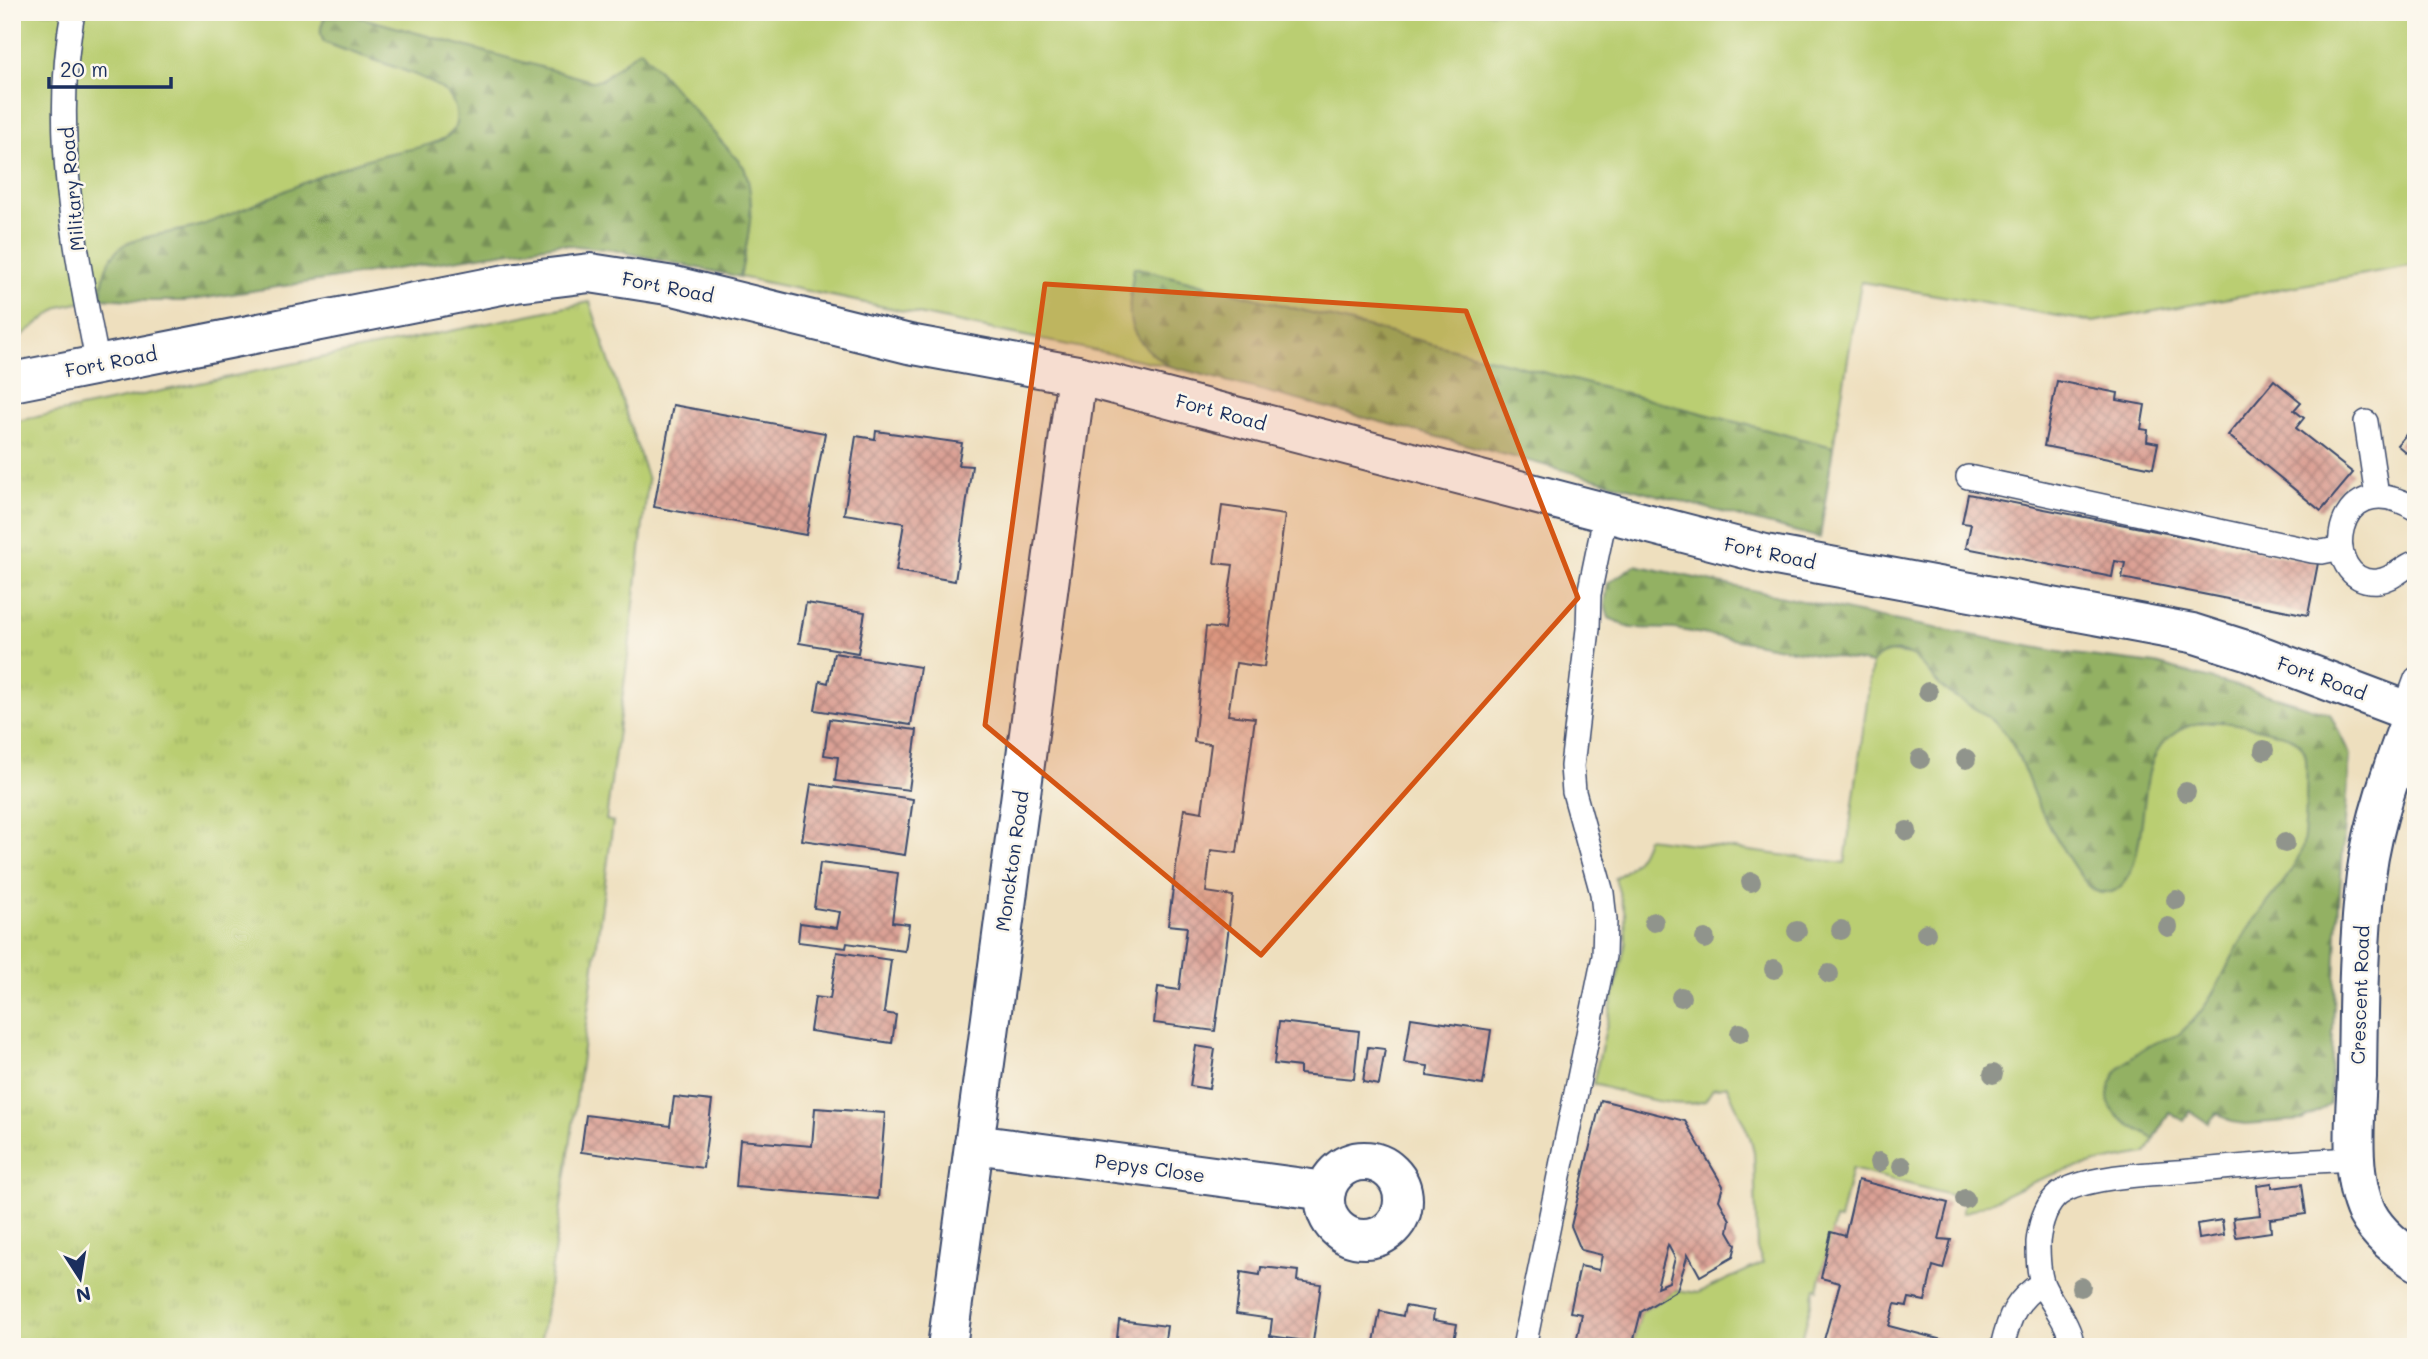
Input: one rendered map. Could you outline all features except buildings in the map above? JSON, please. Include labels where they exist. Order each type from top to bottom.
[{"type":"street","name":"Fort Road","points":[[12,382],[516,282],[590,273],[674,286],[909,344],[1077,375],[1765,554],[2192,633],[2412,704]]},
{"type":"street","name":"Monckton Road","points":[[947,1347],[1077,375]]},
{"type":"street","name":"Crescent Road","points":[[2412,704],[2366,873],[2360,954],[2356,1159],[2366,1212],[2380,1233],[2416,1261]]},
{"type":"street","name":"Pepys Close","points":[[974,1144],[1326,1191]]},
{"type":"lane","name":"Military Road","points":[[73,12],[66,58],[66,148],[74,236],[98,365]]},
{"type":"lane","points":[[2366,422],[2377,496]]},
{"type":"lane","points":[[1968,477],[2312,551],[2341,548]]},
{"type":"lane","points":[[2416,509],[2396,499],[2377,496],[2363,499],[2346,515],[2341,529],[2343,558],[2357,577],[2369,581],[2388,579],[2416,562]]},
{"type":"lane","points":[[1524,1347],[1604,956],[1605,920],[1602,893],[1574,792],[1572,766],[1588,629],[1589,594],[1606,512]]},
{"type":"lane","points":[[2073,1347],[2065,1320],[2042,1283],[2038,1242],[2045,1213],[2060,1193],[2076,1186],[2137,1176],[2262,1164],[2356,1159]]},
{"type":"lane","points":[[2002,1347],[2015,1308],[2026,1293],[2042,1283]]},
{"type":"highlighted area","points":[[1045,284],[1466,311],[1578,598],[1261,955],[985,725]]},
{"type":"green space","points":[[12,12],[2416,12],[2416,265],[2093,322],[1861,282],[1833,447],[1157,273],[1151,353],[1169,366],[740,277],[751,203],[613,72],[601,80],[101,298],[60,307],[12,343]]},
{"type":"green space","points":[[348,14],[592,81],[601,80],[640,49],[744,167],[751,208],[740,277],[613,250],[559,244],[186,301],[101,298],[108,263],[116,251],[128,243],[199,226],[336,170],[382,155],[429,145],[452,132],[456,124],[456,110],[450,97],[440,88],[410,73],[324,42],[321,30],[325,17]]},
{"type":"green space","points":[[1134,267],[1833,447],[1820,538],[1169,366],[1143,344],[1131,324],[1130,300]]},
{"type":"green space","points":[[590,302],[648,480],[606,820],[613,822],[540,1347],[12,1347],[12,422]]},
{"type":"green space","points":[[1635,565],[1872,616],[2065,653],[2156,664],[2330,714],[2350,755],[2337,931],[2330,1105],[2302,1120],[2245,1124],[2232,1122],[2217,1113],[2208,1123],[2190,1111],[2184,1121],[2169,1112],[2154,1139],[2119,1117],[2109,1104],[2108,1097],[2113,1078],[2125,1063],[2149,1046],[2179,1034],[2200,1012],[2247,931],[2285,880],[2297,859],[2302,848],[2306,804],[2306,759],[2299,743],[2285,735],[2220,722],[2195,724],[2171,736],[2159,749],[2151,765],[2132,869],[2114,891],[2097,892],[2084,881],[2060,845],[2036,800],[2018,755],[2003,731],[1983,714],[1941,687],[1913,657],[1902,652],[1891,652],[1880,656],[1872,664],[1674,629],[1631,628],[1609,618],[1605,604],[1608,583]]},
{"type":"green space","points":[[1888,652],[2131,685],[2319,728],[2313,851],[2146,1154],[2059,1173],[1962,1213],[1965,1199],[1852,1169],[1840,1220],[1835,1219],[1800,1347],[1632,1347],[1641,1312],[1677,1290],[1698,1293],[1763,1263],[1757,1249],[1754,1153],[1750,1137],[1727,1086],[1713,1089],[1705,1101],[1679,1104],[1593,1084],[1626,942],[1625,913],[1615,878],[1635,861],[1647,838],[1845,863],[1872,664],[1877,656]]}]
